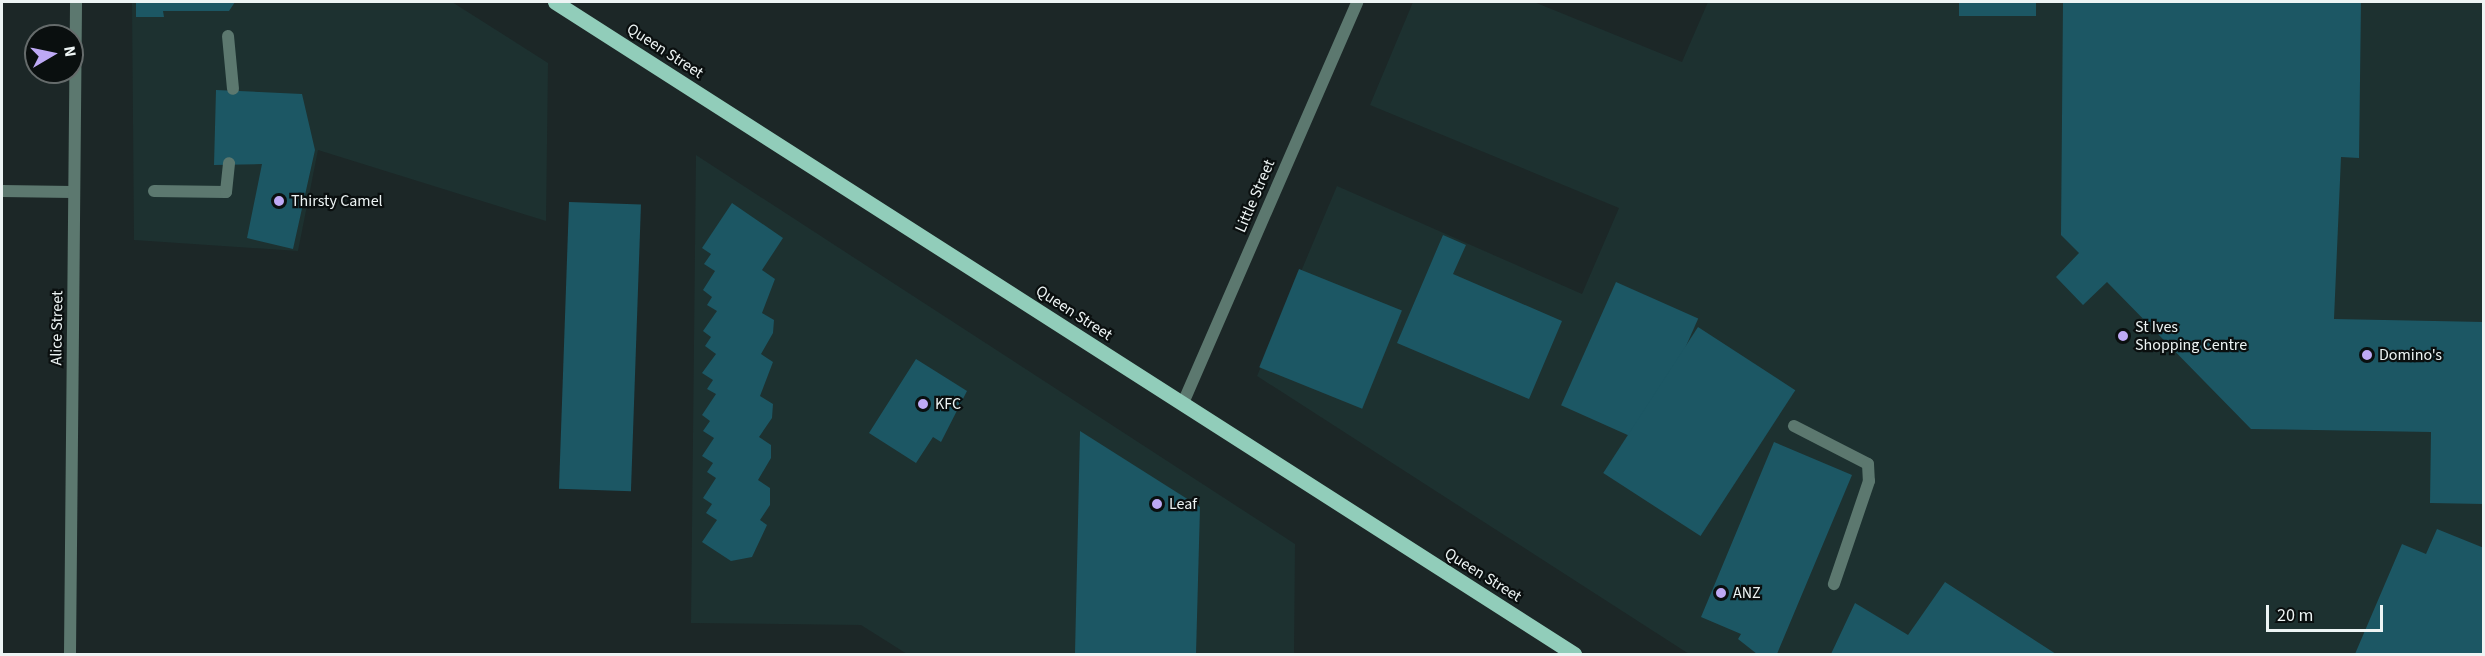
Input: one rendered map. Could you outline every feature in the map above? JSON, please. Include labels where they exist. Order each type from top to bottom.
[{"type":"main road","name":"Queen Street","points":[[555,2],[1574,654]]},
{"type":"street","name":"Alice Street","points":[[70,654],[72,192],[76,2]]},
{"type":"street","name":"Little Street","points":[[1183,403],[1357,2]]},
{"type":"street","points":[[228,36],[233,89]]},
{"type":"street","points":[[154,191],[226,192],[229,164]]},
{"type":"street","points":[[2,191],[72,192]]},
{"type":"street","points":[[1794,426],[1868,464],[1869,481],[1834,584]]},
{"type":"shaded area","points":[[132,2],[452,2],[548,63],[546,221],[318,150],[298,251],[134,240]]},
{"type":"shaded area","name":"St Ives Shopping Centre","points":[[1413,2],[1534,2],[1682,62],[1708,2],[2483,2],[2483,654],[1689,654],[1257,376],[1337,186],[1582,294],[1619,208],[1370,105]]},
{"type":"shaded area","points":[[696,155],[1295,544],[1294,654],[907,654],[861,625],[691,623]]},
{"type":"building","points":[[136,2],[235,2],[229,11],[163,11],[164,17],[136,17]]},
{"type":"building","points":[[1959,2],[2036,2],[2036,16],[1959,16]]},
{"type":"building","points":[[2063,2],[2361,2],[2359,158],[2341,157],[2334,319],[2484,322],[2484,504],[2430,503],[2431,432],[2251,429],[2107,282],[2083,305],[2056,277],[2079,253],[2061,235]]},
{"type":"building","name":"Thirsty Camel","points":[[216,90],[302,94],[315,150],[293,249],[247,238],[262,164],[214,165]]},
{"type":"building","points":[[569,202],[641,205],[631,491],[559,489]]},
{"type":"building","points":[[732,203],[783,238],[762,270],[775,279],[762,313],[774,320],[773,333],[761,354],[773,362],[760,396],[773,404],[772,418],[759,437],[771,445],[771,458],[758,480],[770,488],[770,505],[760,520],[767,525],[752,557],[731,561],[702,542],[717,520],[706,513],[712,504],[703,498],[716,478],[707,472],[713,463],[702,456],[714,438],[703,431],[710,421],[702,415],[716,394],[707,389],[713,380],[702,373],[716,354],[705,346],[711,337],[703,331],[717,311],[707,305],[712,297],[703,290],[715,271],[704,264],[711,254],[702,248]]},
{"type":"building","points":[[1443,235],[1466,245],[1453,274],[1562,321],[1529,399],[1397,343]]},
{"type":"building","points":[[1299,269],[1402,311],[1362,409],[1259,367]]},
{"type":"building","points":[[1616,282],[1698,319],[1643,442],[1561,405]]},
{"type":"building","points":[[1698,327],[1795,390],[1701,536],[1603,473]]},
{"type":"building","name":"KFC","points":[[916,359],[967,391],[941,442],[933,437],[916,463],[869,433]]},
{"type":"building","points":[[1080,431],[1200,507],[1196,654],[1075,654]]},
{"type":"building","points":[[1774,442],[1852,475],[1777,654],[1757,654],[1738,639],[1741,634],[1701,617]]},
{"type":"building","points":[[2437,529],[2484,548],[2484,654],[2355,654],[2402,544],[2426,554]]},
{"type":"building","points":[[1945,582],[2056,654],[1831,654],[1855,603],[1908,635]]},
{"type":"place","name":"Thirsty Camel","points":[[279,201]]},
{"type":"place","name":"St Ives Shopping Centre","points":[[2123,336]]},
{"type":"place","name":"Domino's","points":[[2367,355]]},
{"type":"place","name":"KFC","points":[[923,404]]},
{"type":"place","name":"Leaf","points":[[1157,504]]},
{"type":"place","name":"ANZ","points":[[1721,593]]}]
